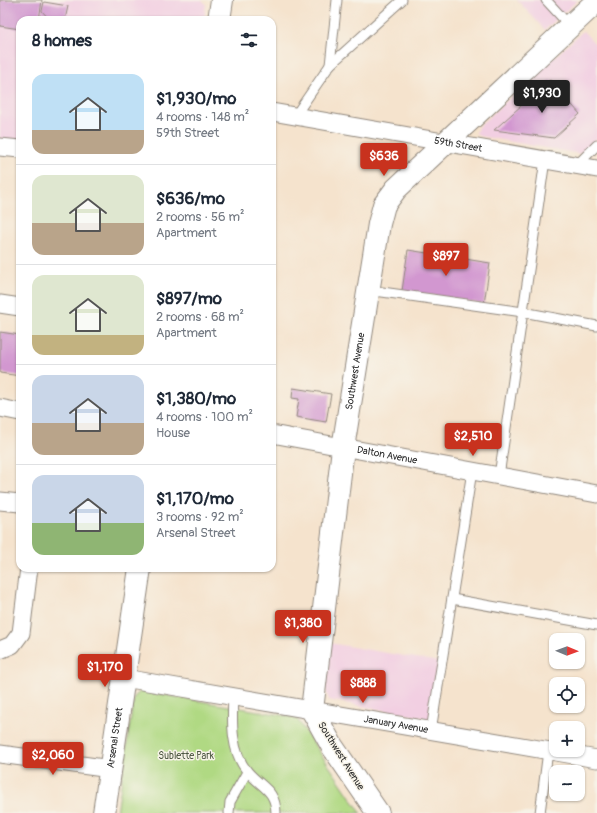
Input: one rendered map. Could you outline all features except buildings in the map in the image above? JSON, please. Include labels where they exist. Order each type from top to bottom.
[{"type":"street","points":[[220,16],[222,0]]},
{"type":"street","name":"Southwest Avenue","points":[[378,813],[332,746],[312,710],[344,448],[368,290],[379,224],[384,205],[396,189],[444,142],[597,1]]},
{"type":"street","name":"59th Street","points":[[276,113],[597,170]]},
{"type":"street","points":[[0,147],[16,149]]},
{"type":"street","points":[[0,304],[16,306]]},
{"type":"street","points":[[0,408],[16,411]]},
{"type":"street","name":"Dalton Avenue","points":[[276,435],[597,494]]},
{"type":"street","points":[[0,501],[16,503]]},
{"type":"street","points":[[0,650],[12,645],[21,633],[29,572]]},
{"type":"street","name":"Arsenal Street","points":[[104,813],[139,572]]},
{"type":"street","name":"January Avenue","points":[[124,678],[233,695],[597,759]]},
{"type":"street","points":[[0,754],[111,769]]},
{"type":"lane","points":[[330,65],[337,0]]},
{"type":"lane","points":[[295,116],[330,65],[402,0]]},
{"type":"lane","points":[[546,0],[570,26]]},
{"type":"lane","points":[[576,166],[597,145]]},
{"type":"lane","points":[[500,476],[545,160]]},
{"type":"lane","points":[[368,290],[523,312],[597,326]]},
{"type":"lane","points":[[431,731],[472,471]]},
{"type":"lane","points":[[452,599],[597,625]]},
{"type":"lane","points":[[233,695],[232,718],[236,751],[247,772],[266,787],[276,802],[276,813]]},
{"type":"lane","points":[[540,813],[548,751]]},
{"type":"lane","points":[[229,813],[230,802],[247,772]]},
{"type":"shaded area","points":[[0,0],[202,0],[206,4],[204,16],[16,16],[16,141],[0,139]]},
{"type":"shaded area","points":[[517,0],[578,0],[545,30]]},
{"type":"shaded area","points":[[583,31],[597,46],[597,138],[581,154],[479,136],[476,133],[478,127]]},
{"type":"shaded area","points":[[329,643],[439,662],[430,719],[329,700],[324,685]]},
{"type":"green space","name":"Sublette Park","points":[[141,691],[293,717],[297,719],[361,813],[117,813],[134,697]]}]
